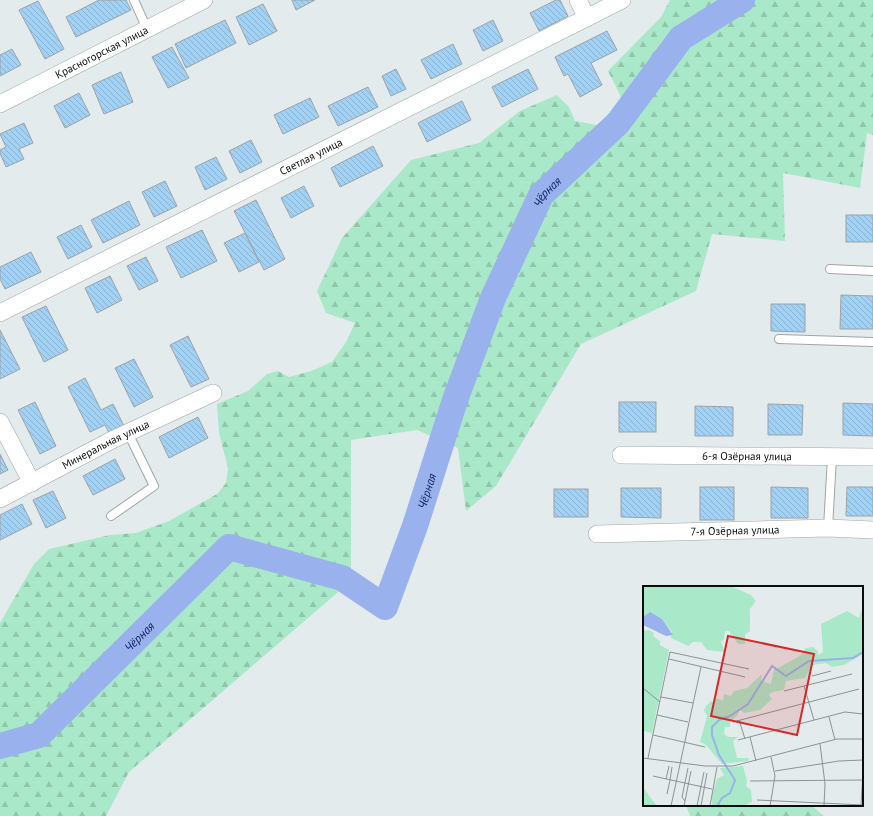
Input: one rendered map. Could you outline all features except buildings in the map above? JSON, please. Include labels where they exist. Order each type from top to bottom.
[{"type":"street","name":"Красногорская улица","points":[[0,104],[204,0]]},
{"type":"street","points":[[578,0],[587,18]]},
{"type":"street","name":"Светлая улица","points":[[0,313],[622,0]]},
{"type":"street","name":"Минеральная улица","points":[[0,499],[128,433],[213,393]]},
{"type":"street","points":[[0,422],[32,483]]},
{"type":"street","name":"6-я Озёрная улица","points":[[620,455],[873,456]]},
{"type":"street","name":"7-я Озёрная улица","points":[[597,534],[828,528],[873,530]]},
{"type":"lane","points":[[134,0],[147,29]]},
{"type":"lane","points":[[830,269],[873,271]]},
{"type":"lane","points":[[779,339],[873,342]]},
{"type":"lane","points":[[111,516],[154,486],[128,433]]},
{"type":"lane","points":[[828,528],[832,457]]},
{"type":"green space","points":[[670,0],[873,0],[873,135],[867,133],[860,188],[783,173],[785,241],[712,234],[696,291],[581,344],[496,486],[466,511],[458,448],[417,430],[351,440],[351,581],[129,772],[106,816],[0,816],[0,623],[34,564],[49,549],[110,535],[136,533],[169,521],[217,494],[226,483],[228,468],[219,433],[217,404],[248,391],[267,374],[278,371],[289,377],[311,371],[332,362],[346,342],[355,323],[326,313],[317,291],[342,238],[411,160],[479,143],[520,111],[557,95],[569,107],[575,121],[608,127],[621,97],[608,71],[661,17]]},
{"type":"green space","points":[[686,806],[812,806],[824,816],[690,816]]},
{"type":"waterway","name":"Чёрная","points":[[0,746],[39,735],[229,547],[342,578],[385,607],[415,526],[455,400],[493,298],[541,195],[618,123],[681,38],[742,0]]}]
